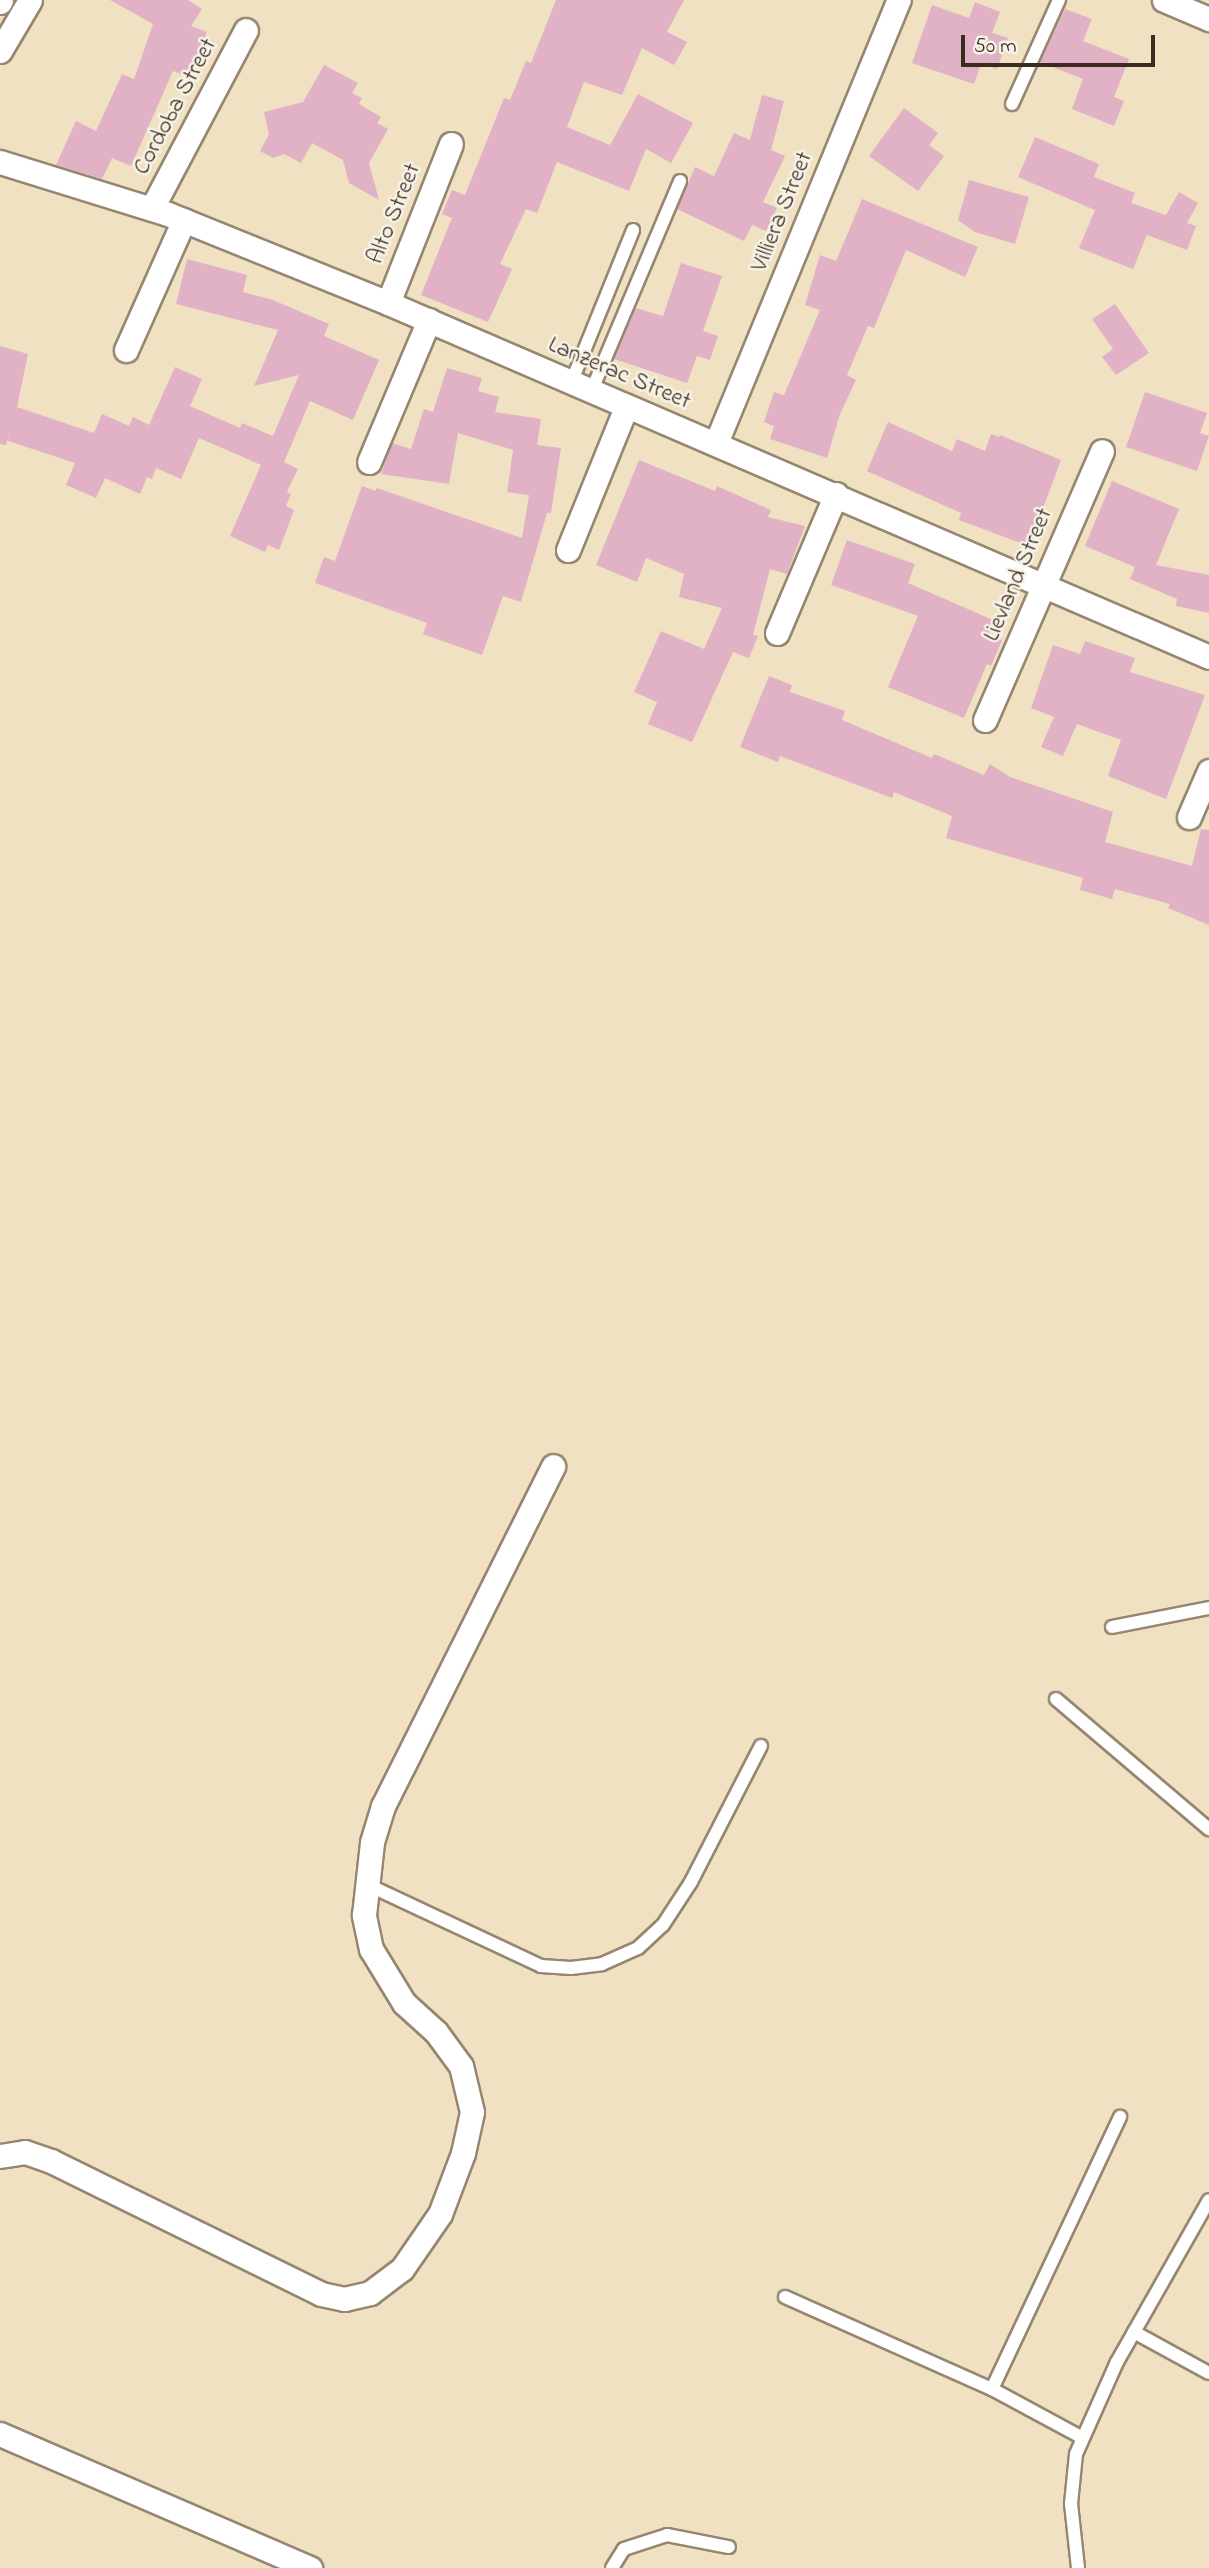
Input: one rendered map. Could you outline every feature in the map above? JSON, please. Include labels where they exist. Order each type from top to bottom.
[{"type":"street","points":[[0,51],[30,0]]},
{"type":"street","name":"Villiera Street","points":[[716,443],[899,0]]},
{"type":"street","points":[[1164,0],[1209,19]]},
{"type":"street","name":"Cordoba Street","points":[[152,208],[246,30]]},
{"type":"street","name":"Alto Street","points":[[388,303],[450,144]]},
{"type":"street","name":"Lanzerac Street","points":[[0,162],[152,208],[388,303],[1209,657]]},
{"type":"street","points":[[126,350],[184,220]]},
{"type":"street","points":[[369,461],[429,320]]},
{"type":"street","points":[[568,550],[626,407]]},
{"type":"street","name":"Lievland Street","points":[[985,720],[1102,451]]},
{"type":"street","points":[[777,633],[836,494]]},
{"type":"street","points":[[1189,817],[1209,771]]},
{"type":"street","points":[[0,2156],[25,2152],[51,2161],[321,2294],[344,2298],[370,2293],[402,2269],[440,2214],[463,2154],[472,2112],[461,2066],[436,2032],[404,2003],[371,1949],[364,1915],[372,1842],[383,1806],[553,1466]]},
{"type":"street","points":[[0,2434],[310,2568]]},
{"type":"lane","points":[[1012,104],[1059,0]]},
{"type":"lane","points":[[581,388],[680,181]]},
{"type":"lane","points":[[581,388],[633,230]]},
{"type":"lane","points":[[1112,1627],[1209,1608]]},
{"type":"lane","points":[[1056,1699],[1209,1829]]},
{"type":"lane","points":[[366,1884],[541,1966],[570,1968],[602,1964],[638,1948],[663,1925],[691,1882],[761,1746]]},
{"type":"lane","points":[[992,2389],[1120,2117]]},
{"type":"lane","points":[[1078,2568],[1071,2504],[1076,2454],[1134,2332],[1209,2200]]},
{"type":"lane","points":[[785,2297],[992,2389],[1083,2438]]},
{"type":"lane","points":[[1134,2332],[1209,2373]]},
{"type":"lane","points":[[612,2568],[624,2549],[667,2535],[729,2547]]},
{"type":"building","points":[[110,0],[188,0],[202,9],[191,26],[207,32],[190,77],[173,71],[131,166],[112,158],[102,179],[56,165],[76,121],[96,131],[122,74],[134,79],[153,24]]},
{"type":"building","points":[[556,0],[684,0],[667,32],[687,42],[674,65],[642,48],[622,95],[584,82],[567,127],[610,145],[638,94],[693,123],[671,163],[646,149],[629,191],[557,162],[537,213],[526,209],[500,264],[512,269],[488,322],[421,295],[452,218],[442,214],[452,190],[465,195],[504,98],[510,100],[526,61],[531,63]]},
{"type":"building","points":[[975,2],[1000,12],[992,33],[1008,38],[997,69],[981,64],[974,84],[912,63],[932,5],[969,18]]},
{"type":"building","points":[[1065,9],[1092,19],[1083,41],[1129,59],[1114,97],[1124,101],[1114,126],[1072,109],[1083,79],[1040,62]]},
{"type":"building","points":[[324,65],[358,83],[352,93],[362,98],[359,104],[381,117],[377,123],[388,129],[369,163],[379,200],[349,183],[343,160],[312,143],[301,163],[284,154],[273,158],[260,151],[269,134],[264,112],[303,102]]},
{"type":"building","points":[[762,95],[784,101],[771,150],[785,156],[763,202],[777,208],[766,231],[752,225],[744,241],[677,209],[695,167],[714,176],[734,133],[750,140]]},
{"type":"building","points":[[904,108],[938,133],[929,145],[944,156],[918,191],[869,156]]},
{"type":"building","points":[[1035,137],[1099,164],[1094,177],[1135,193],[1131,203],[1166,215],[1179,192],[1198,203],[1187,223],[1196,226],[1187,250],[1147,235],[1133,269],[1079,248],[1095,210],[1018,177]]},
{"type":"building","points":[[969,180],[1029,197],[1015,244],[975,232],[958,220]]},
{"type":"building","points":[[862,199],[978,247],[965,277],[906,250],[874,328],[868,326],[847,375],[856,380],[840,414],[827,458],[770,439],[774,426],[764,422],[774,392],[784,395],[820,310],[805,305],[820,255],[836,261]]},
{"type":"building","points":[[187,259],[247,275],[243,292],[273,300],[329,324],[324,336],[379,360],[353,420],[310,401],[284,462],[298,469],[287,492],[291,494],[286,506],[294,510],[279,550],[268,545],[265,552],[230,536],[261,465],[199,438],[181,479],[156,468],[152,479],[147,477],[140,494],[105,478],[96,498],[66,485],[75,463],[8,441],[11,429],[6,445],[0,444],[0,346],[28,354],[17,407],[94,433],[102,414],[129,426],[133,417],[149,425],[175,367],[202,379],[190,406],[240,428],[242,423],[273,436],[299,375],[254,386],[278,330],[176,304]]},
{"type":"building","points":[[681,263],[722,276],[703,331],[718,336],[710,360],[697,356],[687,383],[614,359],[636,308],[663,316]]},
{"type":"building","points":[[1115,304],[1149,353],[1116,375],[1102,357],[1113,349],[1092,319]]},
{"type":"building","points":[[447,368],[482,378],[478,391],[499,397],[495,412],[541,419],[537,445],[561,448],[551,513],[547,513],[521,602],[503,596],[482,655],[423,634],[427,623],[315,583],[324,557],[335,561],[362,486],[375,491],[377,488],[522,538],[529,495],[507,492],[513,450],[458,433],[449,484],[381,474],[392,443],[411,449],[424,409],[433,412]]},
{"type":"building","points":[[1145,392],[1207,413],[1200,433],[1209,436],[1197,471],[1126,447]]},
{"type":"building","points":[[888,422],[952,451],[957,439],[985,451],[991,434],[1000,435],[1061,460],[1029,546],[959,520],[961,513],[867,471]]},
{"type":"building","points":[[639,460],[715,491],[717,486],[771,510],[768,517],[805,526],[787,574],[770,569],[753,635],[758,636],[749,658],[733,652],[692,742],[648,724],[657,702],[634,692],[661,631],[704,649],[722,608],[679,597],[684,574],[646,558],[637,582],[596,565]]},
{"type":"building","points":[[1112,481],[1179,509],[1156,565],[1209,575],[1209,613],[1176,606],[1177,599],[1130,579],[1135,567],[1085,546]]},
{"type":"building","points":[[847,540],[915,564],[908,583],[993,620],[989,635],[1002,640],[991,666],[987,664],[964,718],[888,687],[918,616],[831,585]]},
{"type":"building","points":[[1085,641],[1135,658],[1130,672],[1205,695],[1166,799],[1108,776],[1121,740],[1077,724],[1063,756],[1041,747],[1054,717],[1031,708],[1053,645],[1080,654]]},
{"type":"building","points":[[769,676],[792,685],[790,692],[845,711],[842,720],[932,758],[934,754],[984,775],[990,764],[1010,777],[1113,812],[1105,842],[1192,866],[1201,829],[1209,830],[1209,925],[1168,908],[1170,904],[1115,889],[1112,899],[1080,890],[1083,878],[946,838],[952,816],[894,792],[892,798],[780,756],[778,762],[740,747]]}]
